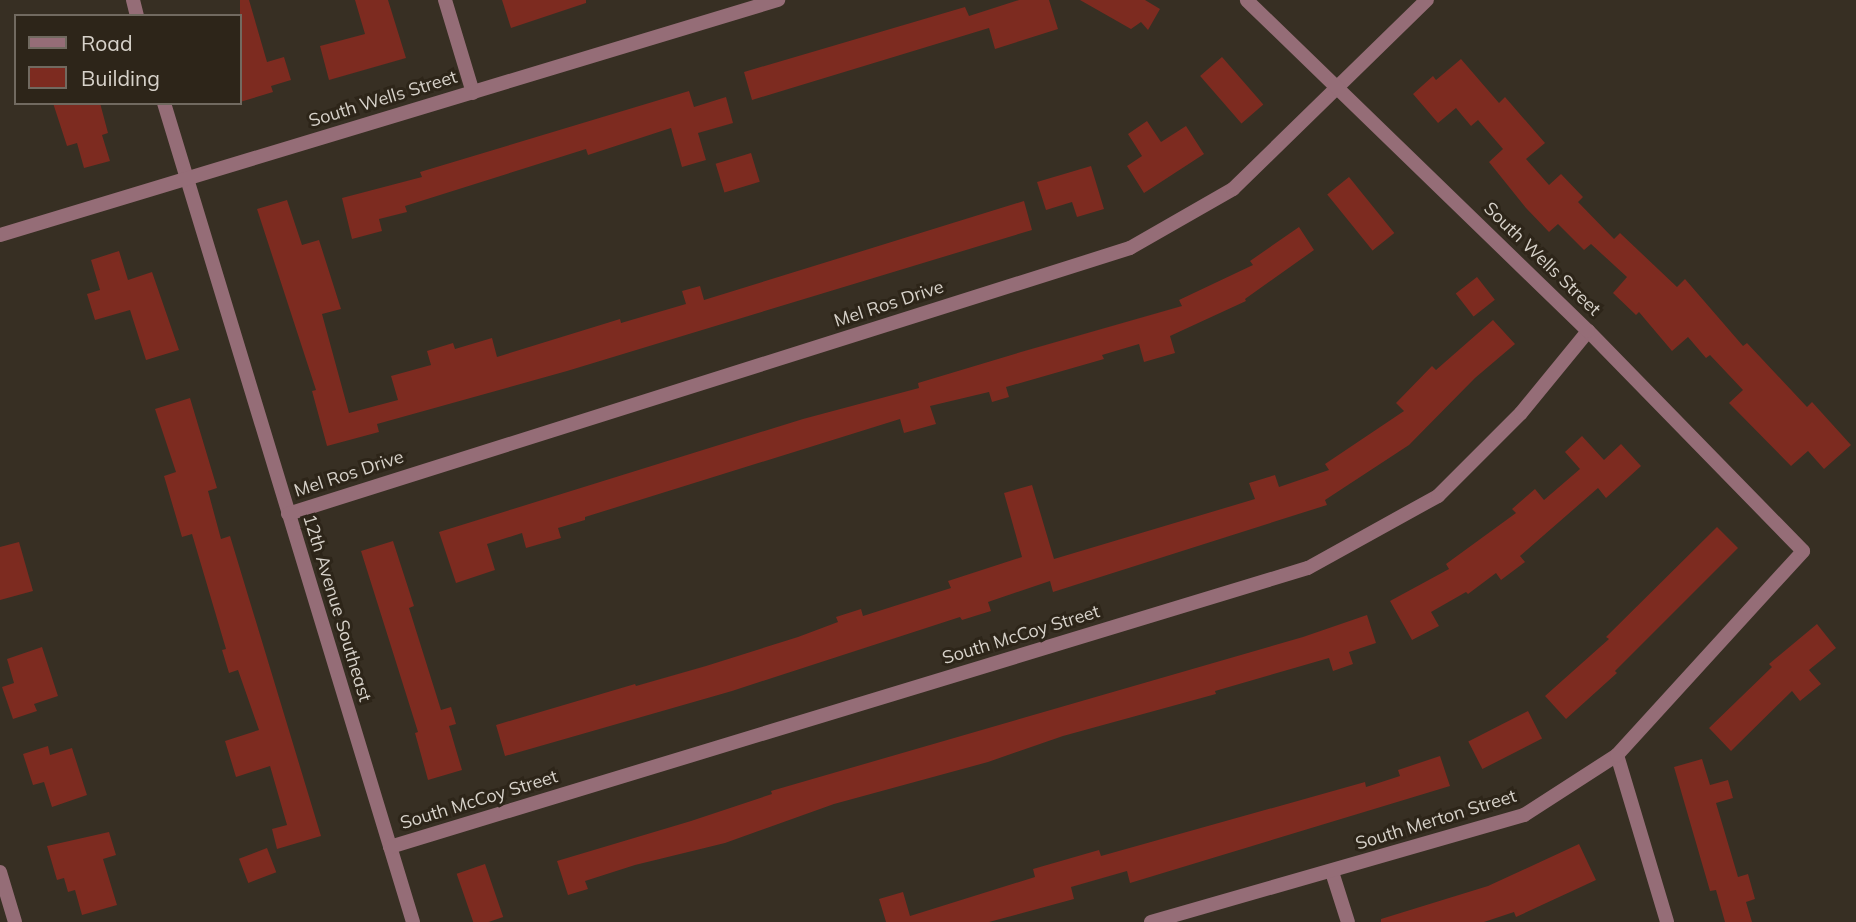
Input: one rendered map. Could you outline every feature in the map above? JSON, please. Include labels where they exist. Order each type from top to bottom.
[{"type":"street","points":[[445,0],[473,93]]},
{"type":"street","name":"South Wells Street","points":[[0,235],[473,93],[759,3],[778,0]]},
{"type":"street","name":"South Wells Street","points":[[1247,0],[1588,331],[1802,551]]},
{"type":"street","name":"Mel Ros Drive","points":[[288,514],[1130,248],[1233,189],[1427,0]]},
{"type":"street","name":"12th Avenue Southeast","points":[[165,105],[413,922]]},
{"type":"street","name":"South McCoy Street","points":[[390,847],[1308,568],[1438,496],[1521,412],[1588,331]]},
{"type":"street","name":"South Merton Street","points":[[1151,922],[1524,815],[1617,755],[1802,551]]},
{"type":"street","points":[[1617,755],[1667,922]]},
{"type":"street","points":[[0,872],[15,922]]},
{"type":"street","points":[[1332,872],[1348,922]]},
{"type":"building","points":[[240,0],[249,0],[267,62],[284,57],[291,80],[271,86],[273,92],[242,101],[242,14]]},
{"type":"building","points":[[355,0],[388,0],[406,58],[329,80],[320,46],[365,34]]},
{"type":"building","points":[[502,0],[586,0],[586,3],[511,28]]},
{"type":"building","points":[[1019,0],[1049,0],[1058,29],[995,49],[989,28],[752,100],[744,72],[965,7],[969,16]]},
{"type":"building","points":[[1080,0],[1145,0],[1160,9],[1148,30],[1141,22],[1131,29]]},
{"type":"building","points":[[1222,57],[1263,105],[1241,124],[1200,76]]},
{"type":"building","points":[[1461,59],[1499,103],[1505,97],[1545,143],[1526,159],[1549,185],[1561,174],[1583,197],[1578,202],[1614,239],[1620,233],[1677,287],[1685,279],[1743,346],[1747,343],[1807,407],[1812,402],[1851,445],[1824,469],[1808,451],[1791,466],[1729,403],[1743,390],[1710,355],[1706,358],[1688,337],[1672,351],[1639,312],[1636,315],[1613,293],[1627,277],[1591,244],[1584,250],[1558,224],[1549,232],[1526,208],[1489,162],[1503,149],[1478,120],[1471,126],[1456,108],[1438,123],[1413,94],[1433,76],[1436,80]]},
{"type":"building","points":[[689,91],[694,107],[726,97],[733,123],[698,133],[706,160],[682,167],[671,128],[588,155],[586,149],[405,206],[407,212],[379,219],[382,231],[352,239],[342,198],[422,177],[420,172]]},
{"type":"building","points":[[54,105],[101,105],[108,133],[102,135],[110,161],[84,168],[77,143],[67,146]]},
{"type":"building","points":[[1147,121],[1161,142],[1186,126],[1204,154],[1144,193],[1127,166],[1142,156],[1128,134]]},
{"type":"building","points":[[751,153],[760,182],[724,193],[716,164]]},
{"type":"building","points":[[1091,166],[1104,209],[1077,217],[1072,202],[1046,210],[1037,182]]},
{"type":"building","points":[[1349,177],[1394,233],[1373,251],[1327,195]]},
{"type":"building","points":[[287,200],[302,245],[319,240],[341,309],[322,314],[349,413],[398,400],[391,376],[431,365],[427,351],[453,343],[455,349],[492,338],[497,357],[620,319],[621,323],[686,304],[682,291],[700,286],[704,300],[1024,201],[1032,230],[567,371],[377,424],[379,432],[327,446],[312,391],[316,390],[257,209]]},
{"type":"building","points":[[1299,227],[1314,250],[1245,299],[1246,301],[1170,336],[1175,353],[1144,362],[1139,344],[1102,355],[1104,359],[1006,387],[1009,397],[992,402],[989,392],[930,406],[936,424],[904,433],[900,419],[585,517],[585,520],[558,528],[561,538],[526,548],[522,533],[487,544],[495,570],[456,583],[439,532],[803,419],[919,388],[918,383],[1182,306],[1179,300],[1253,265],[1250,261]]},
{"type":"building","points":[[119,251],[128,280],[152,272],[179,350],[146,360],[130,310],[95,320],[87,294],[100,290],[91,260]]},
{"type":"building","points":[[1477,277],[1495,300],[1474,316],[1456,294]]},
{"type":"building","points":[[1493,320],[1515,344],[1475,378],[1409,445],[1325,500],[1327,505],[1053,592],[1050,581],[988,602],[991,611],[962,620],[960,617],[732,691],[505,756],[496,725],[706,666],[798,637],[838,622],[836,617],[861,609],[863,616],[951,588],[948,581],[1022,557],[1004,493],[1032,485],[1054,559],[1255,499],[1249,483],[1275,475],[1279,487],[1329,470],[1325,464],[1404,411],[1396,403],[1432,366],[1436,370]]},
{"type":"building","points":[[190,398],[217,488],[208,491],[221,539],[230,536],[321,836],[277,849],[272,829],[287,825],[270,766],[236,777],[225,741],[259,730],[238,670],[229,673],[222,650],[226,649],[192,534],[182,537],[164,476],[176,472],[155,409]]},
{"type":"building","points":[[1582,436],[1604,460],[1621,444],[1641,466],[1606,498],[1598,488],[1520,556],[1525,562],[1501,580],[1496,573],[1468,594],[1466,592],[1431,612],[1439,626],[1412,640],[1390,601],[1449,569],[1446,564],[1516,513],[1512,509],[1535,489],[1544,500],[1580,469],[1565,452]]},
{"type":"building","points":[[1717,527],[1738,548],[1615,671],[1617,673],[1566,719],[1545,696],[1609,639],[1606,637]]},
{"type":"building","points":[[393,541],[414,606],[409,608],[441,710],[451,707],[456,724],[449,726],[462,770],[428,780],[415,733],[418,732],[361,551]]},
{"type":"building","points":[[19,542],[33,591],[0,600],[0,547]]},
{"type":"building","points":[[1367,615],[1376,643],[1349,652],[1353,664],[1333,671],[1329,658],[1215,691],[1216,694],[1063,736],[988,762],[834,804],[725,843],[635,865],[585,881],[588,889],[568,895],[557,861],[691,821],[772,794],[771,791],[1303,637]]},
{"type":"building","points":[[1817,624],[1836,648],[1809,670],[1821,684],[1800,701],[1792,691],[1731,751],[1709,728],[1772,667],[1769,664]]},
{"type":"building","points":[[42,647],[58,696],[34,704],[37,711],[13,719],[2,687],[14,683],[7,659]]},
{"type":"building","points":[[1528,711],[1542,739],[1482,769],[1468,741]]},
{"type":"building","points":[[48,746],[50,755],[72,748],[87,795],[52,807],[44,782],[33,785],[23,754]]},
{"type":"building","points":[[1440,756],[1450,786],[1130,883],[1127,871],[1071,887],[1074,899],[989,922],[886,922],[879,899],[903,892],[910,916],[1035,877],[1033,869],[1099,850],[1101,856],[1365,782],[1366,787],[1400,776],[1398,770]]},
{"type":"building","points":[[1702,759],[1710,785],[1728,780],[1733,798],[1716,803],[1738,877],[1748,874],[1755,899],[1746,902],[1752,922],[1725,922],[1716,890],[1710,891],[1674,767]]},
{"type":"building","points":[[109,832],[116,855],[103,859],[117,905],[82,915],[75,890],[68,892],[64,878],[57,880],[47,846]]},
{"type":"building","points":[[1579,844],[1596,880],[1516,917],[1514,912],[1484,922],[1381,922],[1381,919],[1488,886]]},
{"type":"building","points":[[267,848],[276,872],[248,883],[239,859]]},
{"type":"building","points":[[485,864],[503,917],[489,922],[473,922],[457,874]]}]
